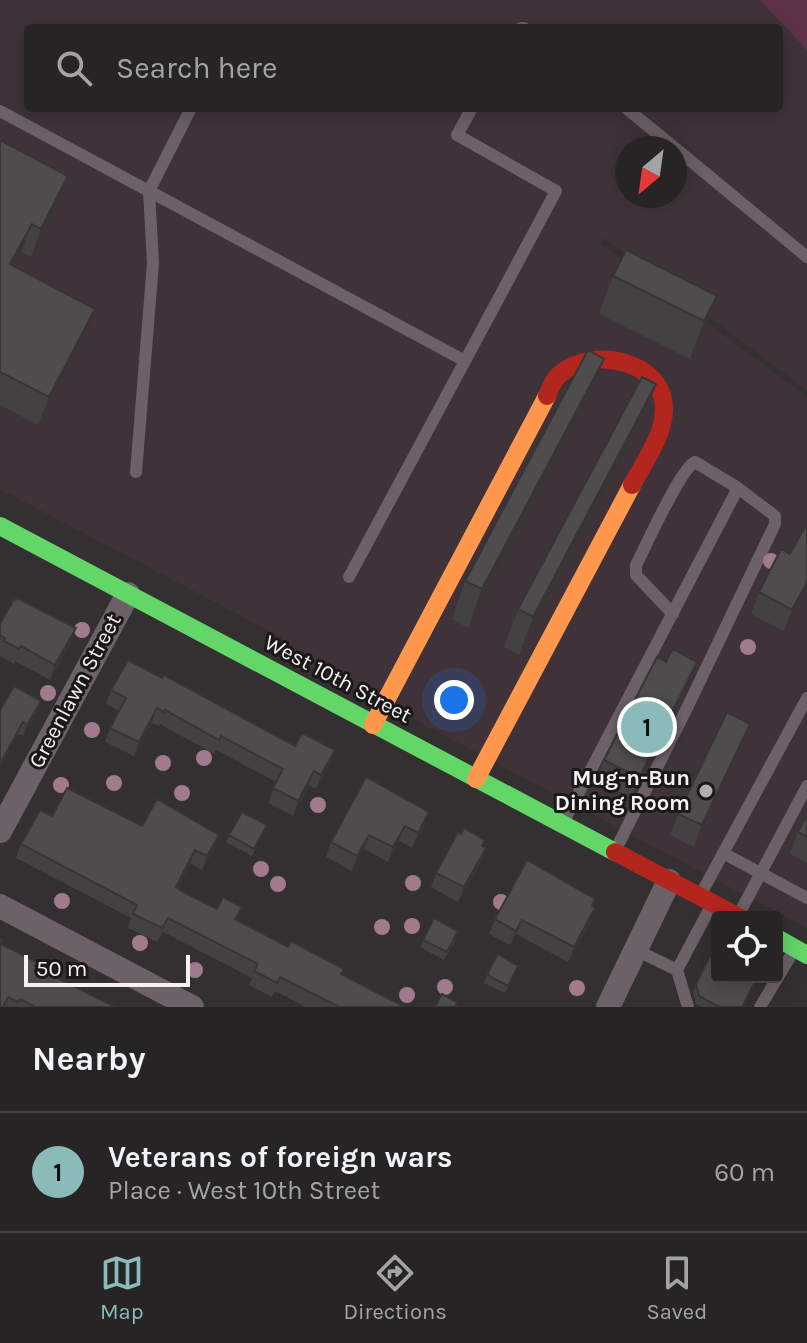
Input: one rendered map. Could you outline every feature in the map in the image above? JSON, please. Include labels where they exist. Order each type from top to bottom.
[{"type":"street","points":[[373,725],[557,376],[582,360],[616,358],[643,374],[662,397],[662,428],[476,779]]},
{"type":"street","name":"West 10th Street","points":[[0,526],[727,911]]},
{"type":"street","name":"Greenlawn Street","points":[[0,831],[128,594]]},
{"type":"street","points":[[608,1007],[669,881]]},
{"type":"street","points":[[0,906],[192,1007]]},
{"type":"street","points":[[783,941],[801,951]]},
{"type":"lane","points":[[0,111],[465,361]]},
{"type":"lane","points":[[136,472],[153,263],[149,191],[189,112]]},
{"type":"lane","points":[[349,577],[556,191],[457,135],[470,112]]},
{"type":"lane","points":[[631,112],[660,136]]},
{"type":"lane","points":[[687,158],[807,257]]},
{"type":"lane","points":[[614,852],[775,524],[775,516],[738,488],[695,462],[689,465],[678,484],[636,565],[636,575],[673,614]]},
{"type":"lane","points":[[562,824],[738,488]]},
{"type":"lane","points":[[688,1007],[677,970],[723,853],[807,698]]},
{"type":"lane","points":[[794,723],[807,730]]},
{"type":"lane","points":[[741,911],[807,786]]},
{"type":"lane","points":[[723,853],[807,898]]},
{"type":"lane","points":[[636,950],[677,970]]},
{"type":"lane","points":[[760,1007],[801,951]]},
{"type":"shaded area","points":[[0,0],[760,0],[783,24],[24,24],[24,112],[783,112],[783,24],[807,50],[807,390],[605,238],[601,244],[807,397],[807,928],[783,915],[783,911],[775,911],[278,647],[283,638],[0,489]]},
{"type":"shaded area","points":[[760,0],[807,0],[807,50],[783,24]]},
{"type":"building","points":[[0,140],[68,176],[41,229],[32,224],[10,264],[95,309],[49,397],[0,372]]},
{"type":"building","points":[[626,250],[717,296],[704,321],[613,276]]},
{"type":"building","points":[[588,350],[604,359],[482,589],[465,581]]},
{"type":"building","points":[[642,377],[656,384],[533,617],[518,609]]},
{"type":"building","points":[[807,523],[807,582],[792,610],[759,592],[781,549],[790,554]]},
{"type":"building","points":[[17,598],[76,628],[55,665],[21,646],[19,649],[0,636],[0,624]]},
{"type":"building","points":[[673,649],[697,662],[639,778],[604,760],[657,657],[666,662]]},
{"type":"building","points":[[128,660],[162,678],[164,675],[295,746],[302,733],[335,750],[321,775],[314,771],[298,801],[273,788],[283,769],[221,736],[219,740],[165,710],[157,708],[139,742],[110,728],[126,698],[111,690]]},
{"type":"building","points":[[14,686],[41,701],[27,725],[23,722],[0,764],[0,710]]},
{"type":"building","name":"Mug-n-Bun Dining Room","points":[[727,712],[750,724],[702,825],[678,814]]},
{"type":"building","points":[[366,777],[429,812],[418,833],[405,826],[393,847],[369,835],[357,856],[331,842]]},
{"type":"building","points":[[67,788],[142,826],[157,799],[219,835],[207,856],[195,850],[176,887],[217,909],[223,897],[242,907],[235,919],[288,947],[291,941],[344,969],[341,974],[405,1007],[339,1007],[280,977],[277,983],[254,971],[258,964],[168,918],[162,928],[133,914],[137,905],[21,844],[40,810],[52,816]]},
{"type":"building","points":[[242,812],[267,825],[254,849],[229,835]]},
{"type":"building","points":[[807,815],[807,837],[798,832]]},
{"type":"building","points":[[464,828],[485,840],[482,846],[486,848],[464,887],[436,873],[458,832],[461,834]]},
{"type":"building","points":[[527,860],[595,899],[592,906],[595,908],[574,947],[522,920],[516,931],[495,919]]},
{"type":"building","points":[[434,918],[458,931],[447,952],[423,940]]},
{"type":"building","points":[[0,939],[3,940],[1,944],[38,963],[36,967],[115,1007],[35,1007],[8,997],[0,1007]]},
{"type":"building","points":[[498,954],[518,966],[508,986],[487,975]]},
{"type":"building","points":[[710,956],[711,983],[754,983],[742,1007],[719,1007],[699,996],[696,984]]},
{"type":"building","points":[[442,994],[457,1002],[455,1007],[435,1007]]},
{"type":"traffic: fast","points":[[0,526],[615,852]]},
{"type":"traffic: fast","points":[[783,941],[807,955]]},
{"type":"traffic: slow","points":[[373,725],[547,396]]},
{"type":"traffic: slow","points":[[476,779],[632,485]]},
{"type":"traffic: jam","points":[[547,396],[559,375],[589,361],[624,363],[640,369],[653,380],[661,394],[663,421],[632,485]]},
{"type":"traffic: jam","points":[[615,852],[728,911]]},
{"type":"place","name":"Veterans of foreign wars","points":[[647,727]]},
{"type":"place","name":"Mug-n-Bun Dining Room","points":[[706,791]]}]
